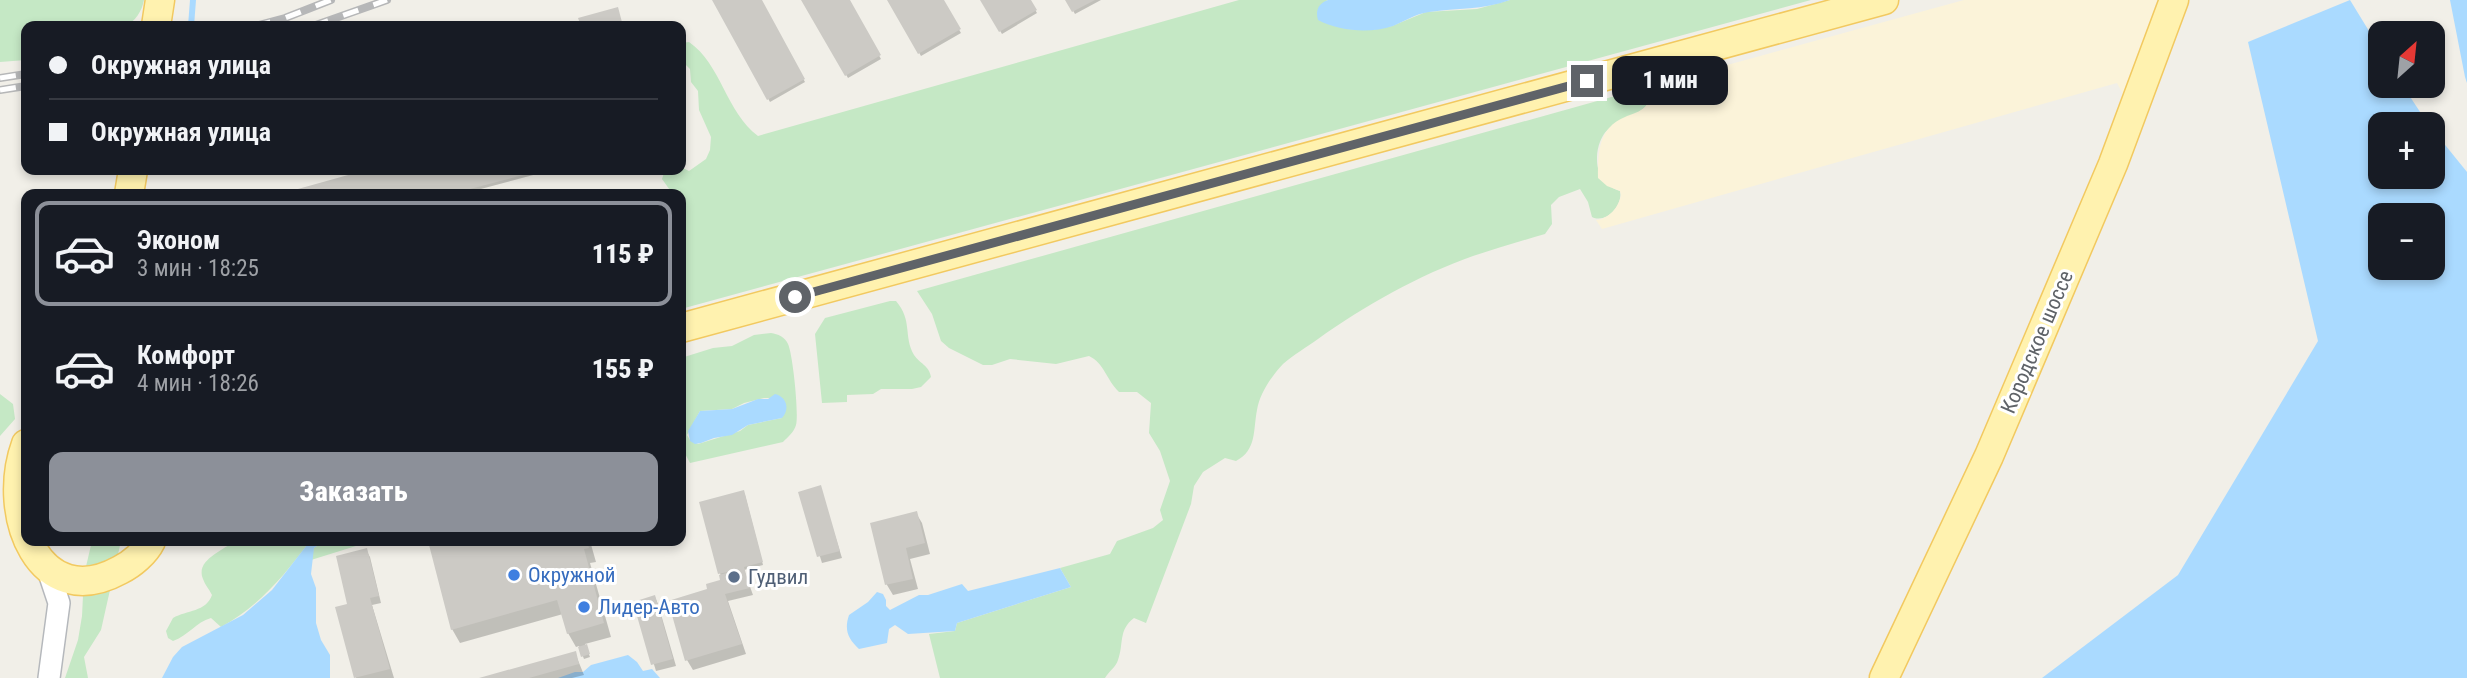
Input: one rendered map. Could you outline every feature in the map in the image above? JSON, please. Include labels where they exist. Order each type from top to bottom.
[{"type":"main road","points":[[157,21],[160,0]]},
{"type":"main road","points":[[686,327],[1884,0]]},
{"type":"main road","name":"Кородское шоссе","points":[[1884,678],[1989,457],[2113,164],[2175,0]]},
{"type":"main road","points":[[21,452],[3,480],[4,520],[15,545],[34,565],[58,577],[79,580],[108,576],[131,564],[147,546]]},
{"type":"street","points":[[49,573],[59,603],[49,678]]},
{"type":"street","points":[[59,603],[79,580]]},
{"type":"green space","points":[[0,0],[144,0],[138,16],[133,21],[21,21],[21,60],[0,62]]},
{"type":"green space","points":[[1239,0],[1328,0],[1326,1],[1346,29],[1371,30],[1392,26],[1426,12],[1477,9],[1510,0],[1811,0],[686,308],[686,189],[669,189],[662,179],[663,175],[686,175],[686,170],[689,171],[706,159],[711,137],[699,110],[698,91],[691,82],[690,69],[686,65],[686,42],[700,51],[738,114],[758,136]]},
{"type":"green space","points":[[1640,89],[1651,99],[1638,113],[1612,126],[1600,143],[1597,157],[1599,171],[1608,184],[1620,191],[1619,202],[1608,216],[1597,219],[1592,217],[1588,202],[1580,189],[1559,197],[1551,205],[1552,224],[1545,234],[1473,256],[1412,282],[1354,315],[1283,364],[1261,397],[1248,451],[1236,461],[1225,458],[1203,472],[1194,486],[1191,504],[1146,623],[1134,618],[1126,627],[1117,662],[1105,678],[940,678],[929,634],[955,631],[957,623],[1071,587],[1060,568],[1110,554],[1117,541],[1153,528],[1163,520],[1160,510],[1170,481],[1160,451],[1149,433],[1151,403],[1137,392],[1119,392],[1094,359],[1089,356],[1056,364],[1010,359],[983,365],[949,348],[941,341],[932,314],[917,291]]},
{"type":"green space","points":[[896,301],[901,308],[914,355],[931,377],[921,387],[881,389],[873,394],[847,395],[847,402],[822,403],[815,334],[825,318]]},
{"type":"green space","points":[[771,333],[779,335],[788,344],[796,398],[795,428],[783,442],[690,463],[686,455],[686,356],[713,348],[732,346],[754,335]],"holes":[[[764,398],[770,398],[782,418],[748,425],[740,431],[698,444],[687,435],[700,411],[732,409]]]},
{"type":"green space","points":[[0,394],[13,404],[15,419],[0,436]]},
{"type":"green space","points":[[91,546],[120,546],[101,630],[84,657],[88,678],[65,678],[78,640],[84,575]]},
{"type":"green space","points":[[227,546],[306,546],[270,589],[235,619],[221,627],[211,618],[173,641],[168,638],[166,631],[173,618],[201,608],[212,595],[202,572],[206,561]]},
{"type":"green space","points":[[317,546],[356,546],[311,560]]},
{"type":"sand","points":[[1964,0],[2157,0],[2133,77],[2124,96],[2117,83],[1602,229],[1596,220],[1613,212],[1621,195],[1620,191],[1607,186],[1598,178],[1601,142],[1616,122],[1640,110],[1649,102],[1651,98],[1640,89]]},
{"type":"water","points":[[1328,0],[1510,0],[1480,7],[1424,13],[1393,26],[1364,31],[1335,27],[1318,20],[1318,7]]},
{"type":"water","points":[[2350,0],[2368,29],[2368,98],[2411,98],[2420,112],[2368,112],[2368,189],[2445,189],[2445,145],[2467,172],[2467,678],[2042,678],[2178,575],[2318,341],[2248,42]]},
{"type":"water","points":[[2450,0],[2467,0],[2467,83],[2465,77]]},
{"type":"water","points":[[775,394],[786,404],[782,418],[748,425],[732,435],[701,443],[690,441],[688,431],[700,411],[732,409],[758,399],[768,399]]},
{"type":"water","points":[[306,546],[317,546],[314,548],[311,574],[316,588],[316,623],[321,640],[330,655],[330,678],[162,678],[173,657],[182,647],[243,615],[272,590]]},
{"type":"water","points":[[1060,568],[1071,587],[957,623],[955,631],[908,634],[895,625],[889,629],[887,643],[859,649],[848,634],[849,615],[877,592],[883,594],[890,610],[919,595],[928,595],[962,584],[968,591]]},
{"type":"water","points":[[628,655],[643,671],[652,669],[660,678],[558,678],[583,672],[591,665]]},
{"type":"building","points":[[712,0],[762,0],[805,79],[767,100]]},
{"type":"building","points":[[801,0],[850,0],[881,55],[845,76]]},
{"type":"building","points":[[887,0],[944,0],[961,29],[918,54]]},
{"type":"building","points":[[980,0],[1031,0],[1037,10],[999,32]]},
{"type":"building","points":[[1065,0],[1095,0],[1072,12]]},
{"type":"building","points":[[618,7],[622,21],[579,21],[578,18]]},
{"type":"building","points":[[348,175],[523,175],[470,189],[298,189]]},
{"type":"building","points":[[821,485],[840,551],[817,557],[798,492]]},
{"type":"building","points":[[744,490],[763,562],[744,567],[750,588],[725,594],[742,644],[685,661],[668,601],[707,589],[706,584],[720,580],[719,575],[742,569],[718,574],[699,502]]},
{"type":"building","points":[[917,511],[925,543],[906,548],[913,579],[885,585],[870,523]]},
{"type":"building","name":"Окружной","points":[[429,546],[588,546],[584,549],[604,623],[567,634],[557,600],[451,630]]},
{"type":"building","points":[[367,548],[379,596],[370,598],[390,669],[354,678],[335,607],[347,604],[336,556]]},
{"type":"building","points":[[655,595],[673,659],[651,665],[633,602]]},
{"type":"building","points":[[587,644],[590,654],[581,657],[578,647]]},
{"type":"building","points":[[576,651],[579,664],[529,678],[479,678]]},
{"type":"waterway","points":[[191,21],[193,0]]},
{"type":"railway","points":[[274,21],[331,0]]},
{"type":"railway","points":[[327,21],[387,0]]},
{"type":"railway","points":[[0,78],[21,75]]},
{"type":"railway","points":[[0,90],[21,87]]},
{"type":"place","name":"Окружной","points":[[514,575]]},
{"type":"place","name":"Гудвил","points":[[734,577]]},
{"type":"place","name":"Лидер-Авто","points":[[584,607]]},
{"type":"route","points":[[795,297],[1587,81]]}]
